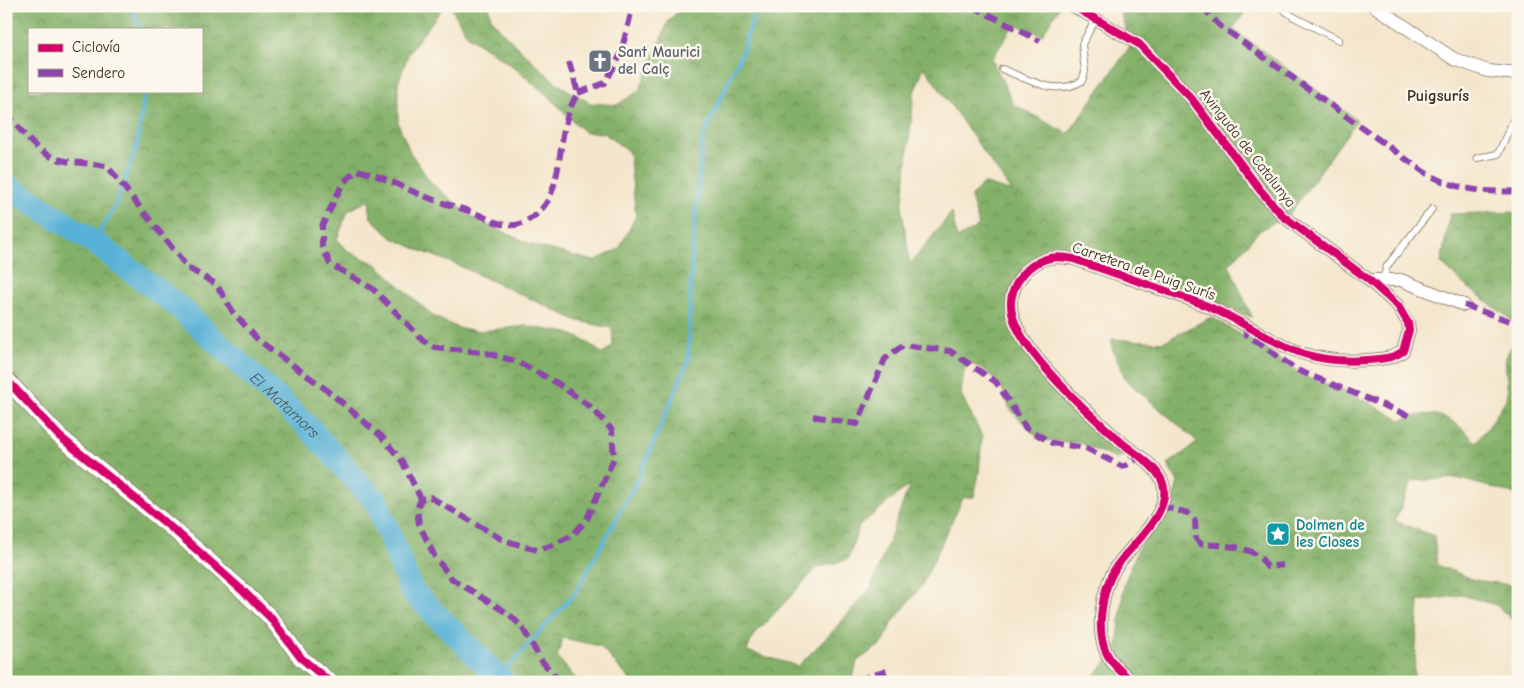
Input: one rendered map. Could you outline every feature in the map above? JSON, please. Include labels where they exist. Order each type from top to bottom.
[{"type":"street","name":"Avinguda de Catalunya","points":[[1073,6],[1139,44],[1176,82],[1270,203],[1308,237],[1369,280],[1398,306],[1408,322],[1408,338],[1403,351],[1390,357]]},
{"type":"street","points":[[1374,6],[1454,59],[1488,71],[1518,74]]},
{"type":"street","name":"Carretera de Puig Surís","points":[[1133,682],[1111,661],[1106,653],[1102,633],[1103,605],[1108,585],[1116,566],[1142,536],[1159,510],[1164,496],[1163,483],[1150,464],[1100,423],[1069,392],[1021,337],[1014,320],[1011,304],[1014,289],[1023,275],[1045,259],[1063,257],[1074,259],[1208,307],[1282,346],[1307,356],[1345,360],[1390,357]]},
{"type":"street","points":[[1369,280],[1401,280],[1464,305]]},
{"type":"street","points":[[6,379],[59,436],[180,536],[244,592],[270,617],[301,658],[330,682]]},
{"type":"lane","points":[[1279,6],[1294,17],[1339,40]]},
{"type":"lane","points":[[1002,69],[1053,89],[1071,87],[1082,81],[1084,72],[1082,44],[1096,19]]},
{"type":"lane","points":[[1477,158],[1498,154],[1518,110]]},
{"type":"lane","points":[[1383,279],[1388,266],[1432,209]]},
{"type":"green space","points":[[6,6],[444,6],[409,52],[398,83],[398,123],[410,152],[431,183],[475,219],[535,246],[594,261],[619,249],[636,216],[629,152],[604,133],[584,132],[547,95],[511,65],[468,36],[450,6],[489,6],[491,19],[506,36],[556,83],[590,103],[617,105],[639,91],[669,20],[684,6],[1060,6],[1042,35],[1014,24],[992,59],[1013,104],[1068,134],[1131,45],[1118,6],[1249,6],[1233,29],[1357,120],[1291,212],[1258,232],[1229,265],[1252,317],[1081,252],[1048,249],[1022,268],[1007,299],[1015,338],[1124,454],[1116,459],[1080,443],[1040,440],[1010,409],[1001,386],[985,370],[970,363],[964,370],[961,395],[982,436],[979,473],[974,497],[963,498],[922,585],[892,623],[883,643],[857,661],[852,682],[632,682],[600,646],[563,638],[557,657],[579,682],[6,682]],"holes":[[[924,67],[1012,192],[983,183],[971,197],[979,226],[957,239],[952,212],[910,264],[902,210],[914,93]],[[369,200],[371,218],[392,238],[453,263],[578,321],[612,328],[613,345],[603,354],[584,340],[568,333],[526,326],[481,331],[458,328],[433,316],[376,264],[349,252],[337,239],[348,211]],[[910,484],[871,588],[833,631],[798,666],[747,651],[753,636],[817,568],[848,559],[859,526]]]},
{"type":"green space","points":[[1518,212],[1518,325],[1461,282],[1441,263],[1450,214]]},
{"type":"green space","points":[[1211,317],[1265,349],[1305,377],[1340,388],[1401,420],[1414,416],[1434,415],[1451,420],[1476,442],[1490,425],[1508,396],[1505,359],[1518,333],[1518,495],[1457,478],[1412,481],[1395,521],[1434,536],[1437,565],[1475,580],[1518,586],[1518,625],[1496,605],[1462,595],[1419,601],[1414,677],[1460,682],[1088,682],[1117,650],[1124,584],[1139,547],[1170,510],[1178,482],[1167,465],[1198,442],[1126,380],[1112,348],[1112,339],[1163,342]]},
{"type":"waterway","points":[[130,6],[141,28]]},
{"type":"waterway","points":[[498,678],[576,592],[639,477],[688,361],[692,253],[703,137],[742,52],[757,6]]},
{"type":"waterway","points":[[94,242],[116,204],[137,145],[145,92]]},
{"type":"waterway","name":"El Matamors","points":[[6,185],[94,242],[180,308],[308,427],[377,503],[411,590],[503,682]]},
{"type":"marked path","points":[[578,93],[605,83],[620,56],[633,6]]},
{"type":"marked path","points":[[972,6],[1040,41]]},
{"type":"marked path","points":[[1202,6],[1219,25],[1424,172],[1447,183],[1470,189],[1481,191],[1518,191]]},
{"type":"marked path","points":[[560,682],[541,660],[522,627],[509,614],[452,579],[435,557],[419,524],[417,509],[421,499],[430,497],[503,540],[537,550],[550,546],[573,535],[587,519],[614,458],[612,430],[592,408],[557,383],[518,362],[483,352],[434,347],[423,340],[373,289],[330,264],[322,246],[322,226],[343,183],[357,170],[382,178],[427,198],[475,213],[495,222],[514,225],[521,224],[534,217],[544,206],[551,194],[558,168],[567,117],[578,93],[568,58]]},
{"type":"marked path","points":[[6,111],[28,139],[41,151],[63,161],[108,167],[188,268],[216,284],[233,312],[258,340],[327,390],[381,436],[402,461],[421,499]]},
{"type":"marked path","points":[[1464,305],[1518,324]]},
{"type":"marked path","points":[[1245,325],[1246,334],[1297,370],[1410,416]]},
{"type":"marked path","points":[[813,416],[857,424],[885,359],[903,345],[950,351],[996,382],[1026,428],[1052,443],[1086,448],[1123,467],[1140,457]]},
{"type":"marked path","points":[[1161,506],[1188,513],[1195,520],[1196,539],[1201,544],[1229,546],[1247,550],[1262,559],[1267,567],[1283,565]]},
{"type":"marked path","points":[[860,682],[861,679],[887,671]]},
{"type":"cycle path","points":[[1073,6],[1139,44],[1191,98],[1260,190],[1283,216],[1369,280],[1398,306],[1408,323],[1409,330],[1403,351],[1390,357],[1367,360],[1319,358],[1282,345],[1207,306],[1074,259],[1050,258],[1034,265],[1024,274],[1014,289],[1011,307],[1017,328],[1028,346],[1075,400],[1152,467],[1160,477],[1164,489],[1163,501],[1151,525],[1123,558],[1111,576],[1102,610],[1101,633],[1107,654],[1115,666],[1133,682]]},
{"type":"cycle path","points":[[6,379],[59,436],[180,535],[244,592],[270,617],[301,658],[330,682]]},
{"type":"place","name":"Sant Maurici del Calç","points":[[600,61]]},
{"type":"place","name":"Dolmen de les Closes","points":[[1278,534]]},
{"type":"district","name":"Puigsurís","points":[[1438,96]]}]
